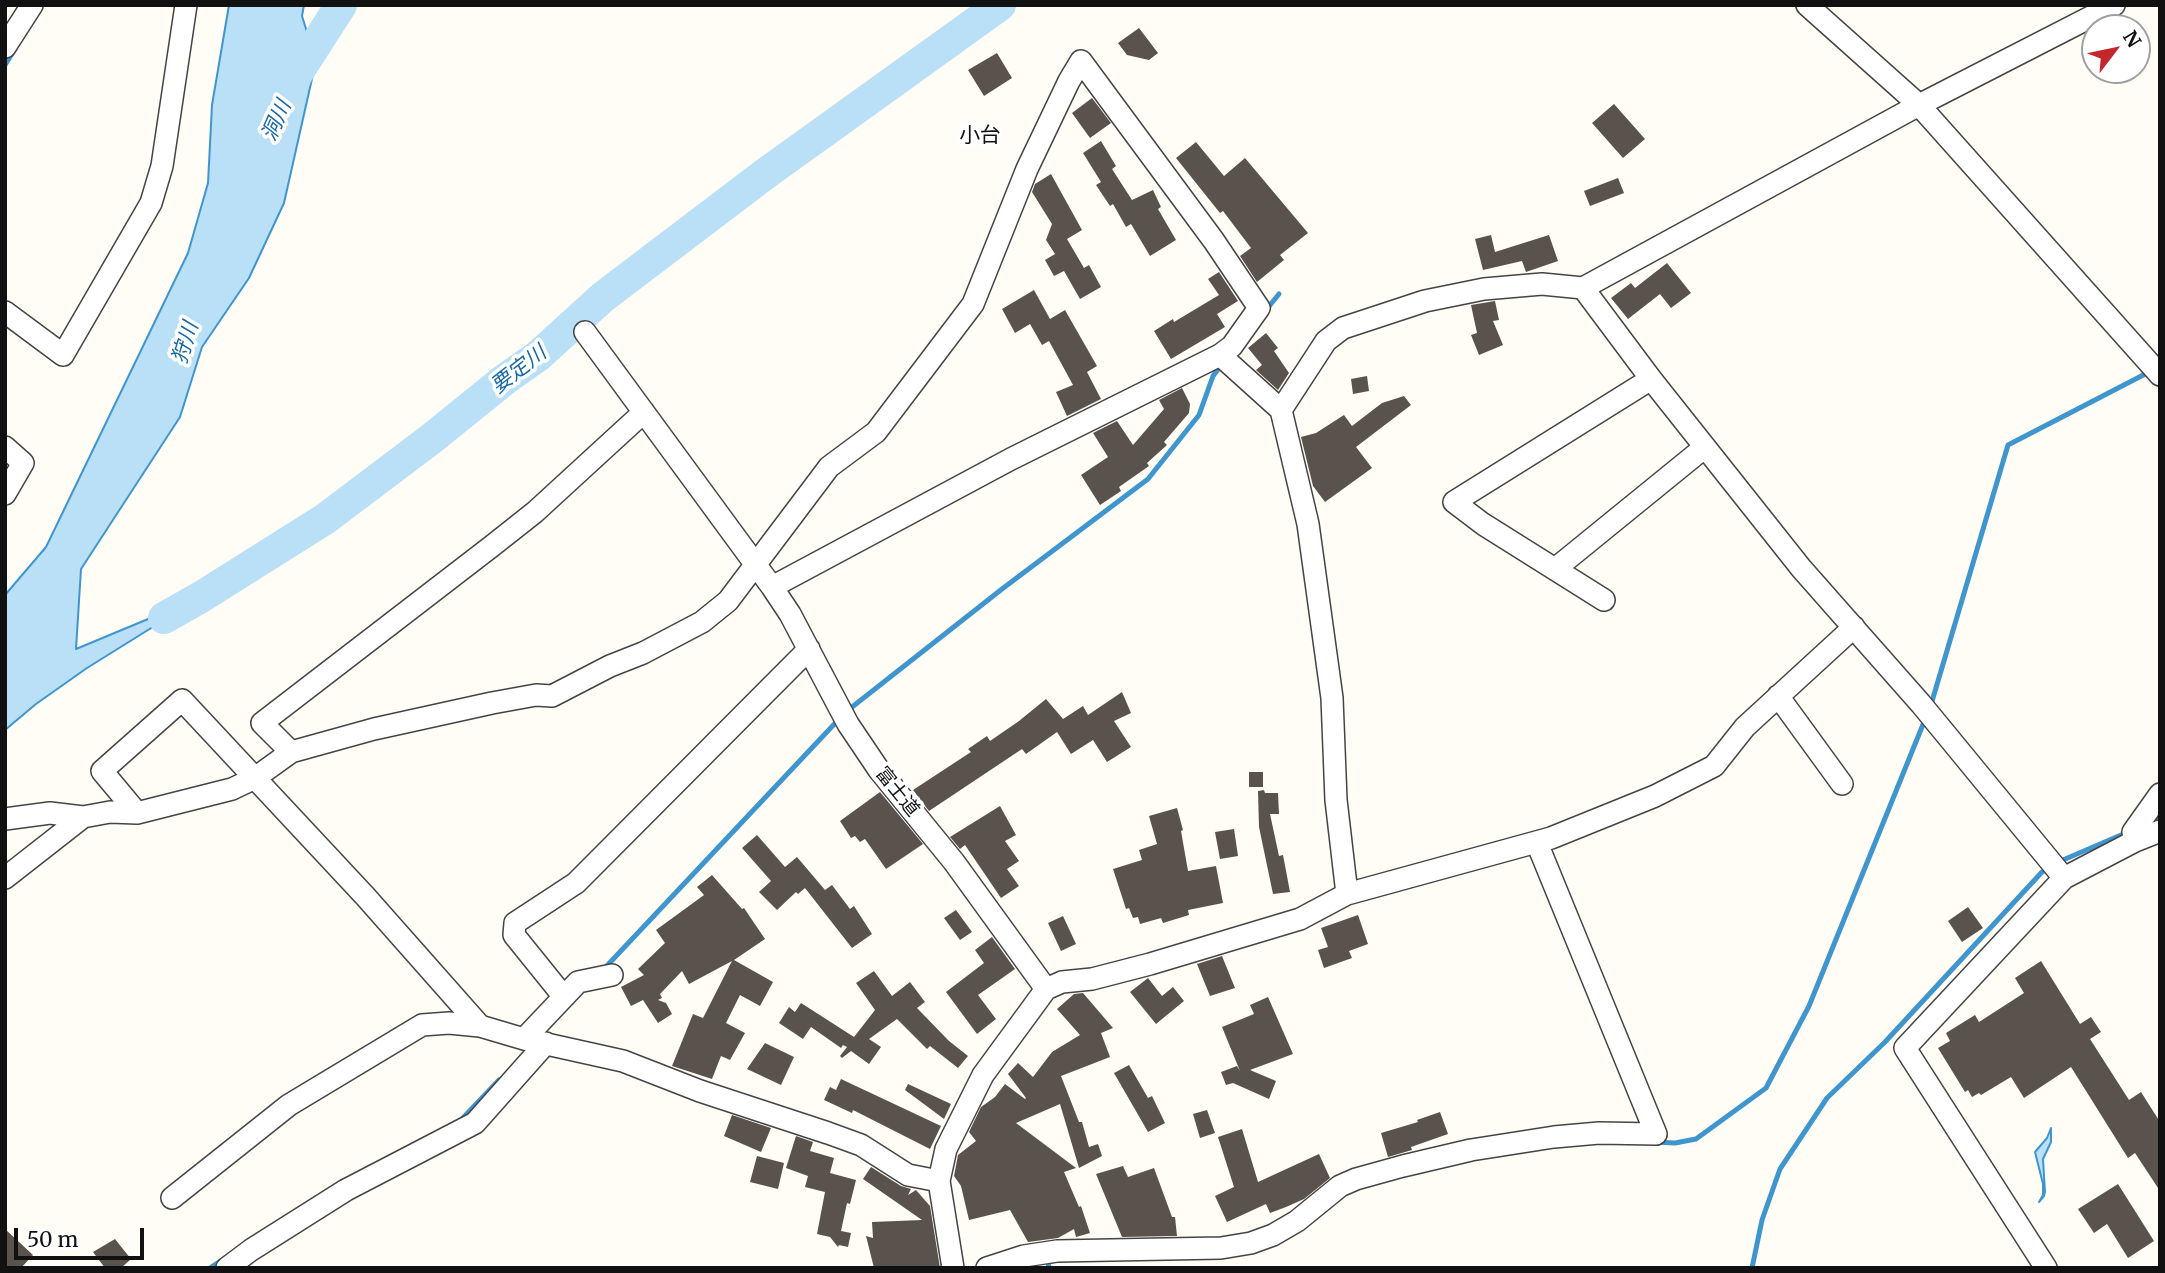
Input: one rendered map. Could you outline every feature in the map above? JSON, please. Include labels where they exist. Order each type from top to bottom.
[{"type":"street","points":[[5,47],[32,5]]},
{"type":"street","points":[[5,312],[63,355],[151,204],[162,166],[186,5]]},
{"type":"street","points":[[1807,5],[1919,105],[2160,375]]},
{"type":"street","points":[[1281,410],[1326,341],[1343,328],[1425,301],[1485,289],[1542,284],[1583,288],[1919,105],[2114,5]]},
{"type":"street","points":[[5,819],[50,813],[83,817],[110,812],[138,813],[232,789],[255,778],[291,752],[374,729],[492,702],[536,695],[552,696],[702,622],[728,601],[829,467],[876,432],[973,304],[1027,169],[1081,61],[1214,241],[1259,308],[1232,346],[1220,355],[1011,459],[772,587]]},
{"type":"street","points":[[1583,288],[1651,379],[1801,568],[1927,711],[2064,878]]},
{"type":"street","name":"富士道","points":[[584,332],[772,587],[809,649],[848,724],[879,770],[954,862],[1046,989]]},
{"type":"street","points":[[1220,355],[1281,410],[1310,537],[1332,698],[1336,800],[1347,894]]},
{"type":"street","points":[[1604,600],[1483,524],[1454,502],[1651,379]]},
{"type":"street","points":[[291,752],[262,723],[535,512],[644,412]]},
{"type":"street","points":[[5,447],[23,463],[5,494]]},
{"type":"street","points":[[1555,569],[1704,447]]},
{"type":"street","points":[[953,1268],[939,1181],[946,1149],[983,1076],[1046,989],[1062,982],[1092,979],[1150,964],[1300,919],[1347,894],[1537,843],[1655,796],[1713,766],[1745,727],[1854,627]]},
{"type":"street","points":[[564,997],[514,935],[515,923],[576,883],[809,649]]},
{"type":"street","points":[[1778,696],[1842,783]]},
{"type":"street","points":[[138,813],[102,771],[182,700],[365,896],[480,1026]]},
{"type":"street","points":[[2135,841],[2133,832],[2160,794]]},
{"type":"street","points":[[5,878],[83,817]]},
{"type":"street","points":[[2046,1268],[1905,1048],[2064,878],[2160,831]]},
{"type":"street","points":[[986,1268],[1024,1256],[1057,1251],[1221,1248],[1251,1243],[1273,1235],[1297,1221],[1340,1186],[1403,1166],[1471,1150],[1554,1137],[1599,1133],[1656,1134],[1537,843]]},
{"type":"street","points":[[524,1040],[578,982],[612,975]]},
{"type":"street","points":[[172,1198],[289,1105],[422,1026],[449,1023],[480,1026],[524,1040],[623,1061],[700,1091],[861,1145],[908,1175],[939,1181]]},
{"type":"street","points":[[227,1268],[346,1190],[475,1123],[546,1043]]},
{"type":"water","name":"狩川","points":[[229,5],[304,5],[302,16],[316,61],[284,203],[249,278],[202,347],[180,417],[81,569],[76,649],[201,597],[87,668],[5,730],[5,595],[46,547],[188,253],[208,183],[212,105]]},
{"type":"water","points":[[2051,1128],[2051,1142],[2043,1159],[2045,1192],[2039,1202],[2043,1195],[2043,1184],[2035,1152],[2047,1138]]},
{"type":"building","points":[[1139,28],[1158,53],[1149,60],[1127,55],[1118,43]]},
{"type":"building","points":[[997,53],[1012,78],[984,96],[968,70]]},
{"type":"building","points":[[1092,98],[1111,123],[1090,138],[1072,113]]},
{"type":"building","points":[[1614,104],[1645,139],[1623,158],[1592,123]]},
{"type":"building","points":[[1101,141],[1116,166],[1112,169],[1132,200],[1153,190],[1161,207],[1158,209],[1176,240],[1150,256],[1131,224],[1126,227],[1113,204],[1110,206],[1096,185],[1101,182],[1083,153]]},
{"type":"building","points":[[1196,142],[1224,176],[1245,158],[1308,233],[1280,255],[1284,260],[1257,282],[1240,256],[1251,248],[1223,211],[1220,213],[1176,158]]},
{"type":"building","points":[[1051,174],[1082,230],[1067,239],[1084,268],[1089,265],[1101,287],[1080,299],[1064,271],[1054,276],[1045,260],[1055,254],[1046,240],[1052,224],[1032,192],[1035,184]]},
{"type":"building","points":[[1618,178],[1624,193],[1590,206],[1584,191]]},
{"type":"building","points":[[1491,235],[1495,252],[1549,235],[1558,261],[1526,272],[1522,261],[1483,270],[1475,239]]},
{"type":"building","points":[[1667,263],[1691,293],[1671,308],[1660,294],[1628,319],[1611,298],[1631,283],[1635,288]]},
{"type":"building","points":[[1219,272],[1238,301],[1217,314],[1225,327],[1171,359],[1154,331],[1219,295],[1208,279]]},
{"type":"building","points":[[1034,290],[1050,319],[1065,310],[1097,366],[1087,372],[1101,399],[1067,416],[1056,392],[1073,385],[1049,341],[1042,345],[1030,324],[1015,333],[1002,309]]},
{"type":"building","points":[[1495,301],[1499,320],[1493,321],[1503,345],[1479,355],[1471,335],[1477,333],[1471,305]]},
{"type":"building","points":[[1266,333],[1278,348],[1274,351],[1289,373],[1278,390],[1256,370],[1262,365],[1248,348]]},
{"type":"building","points":[[1367,376],[1369,391],[1353,394],[1351,379]]},
{"type":"building","points":[[1182,388],[1190,404],[1189,413],[1164,442],[1167,445],[1147,463],[1149,466],[1119,487],[1121,491],[1100,505],[1081,475],[1108,457],[1093,433],[1117,421],[1133,445],[1164,409],[1159,400]]},
{"type":"building","points":[[1404,396],[1411,405],[1356,447],[1372,468],[1325,502],[1313,486],[1301,437],[1316,433],[1344,415],[1352,426],[1382,403]]},
{"type":"building","points":[[1122,692],[1131,713],[1114,721],[1131,747],[1107,762],[1093,740],[1071,754],[1057,732],[1026,754],[1022,749],[929,811],[913,790],[971,752],[968,749],[987,736],[990,741],[1046,699],[1063,719],[1083,706],[1088,715]]},
{"type":"building","points":[[1249,772],[1263,772],[1263,787],[1249,787]]},
{"type":"building","points":[[1264,790],[1265,793],[1278,793],[1279,814],[1270,814],[1279,856],[1283,855],[1290,892],[1273,894],[1259,827],[1258,791]]},
{"type":"building","points":[[880,792],[923,844],[886,869],[865,839],[860,842],[855,836],[851,838],[840,821]]},
{"type":"building","points":[[1000,806],[1016,835],[1005,841],[1019,861],[1007,869],[1019,886],[1001,898],[965,845],[960,849],[950,837]]},
{"type":"building","points":[[1177,808],[1183,830],[1181,831],[1188,871],[1216,866],[1223,903],[1188,910],[1189,915],[1163,923],[1161,918],[1140,924],[1138,917],[1133,918],[1129,908],[1126,909],[1113,869],[1142,860],[1139,850],[1157,844],[1149,816]]},
{"type":"building","points":[[1234,829],[1238,856],[1220,859],[1215,832]]},
{"type":"building","points":[[757,835],[785,867],[797,857],[825,890],[832,885],[850,909],[854,906],[872,934],[852,948],[805,888],[798,894],[796,892],[777,910],[759,892],[771,881],[742,848]]},
{"type":"building","points":[[712,875],[742,909],[744,908],[765,939],[734,960],[773,982],[760,1006],[740,995],[726,1023],[745,1033],[730,1060],[721,1056],[712,1079],[672,1066],[693,1014],[703,1018],[732,961],[689,984],[682,971],[660,994],[662,998],[658,1000],[666,1003],[672,1014],[658,1023],[643,1000],[631,1006],[621,987],[644,975],[638,969],[665,943],[656,930],[704,895],[697,887]]},
{"type":"building","points":[[1968,907],[1983,928],[1962,942],[1948,921]]},
{"type":"building","points":[[956,910],[972,932],[960,940],[944,918]]},
{"type":"building","points":[[1358,915],[1368,944],[1349,951],[1352,958],[1324,968],[1318,950],[1328,947],[1321,928]]},
{"type":"building","points":[[1063,916],[1076,944],[1061,951],[1048,923]]},
{"type":"building","points":[[992,937],[1015,969],[978,995],[996,1019],[977,1034],[946,992],[984,963],[975,950]]},
{"type":"building","points":[[1222,956],[1235,988],[1210,996],[1197,964]]},
{"type":"building","points":[[2041,961],[2080,1024],[2091,1017],[2101,1032],[2090,1039],[2129,1100],[2141,1092],[2160,1122],[2160,1191],[2135,1153],[2128,1158],[2071,1067],[2024,1098],[2011,1077],[1981,1095],[1979,1093],[1972,1097],[1968,1090],[1965,1092],[1938,1048],[1950,1041],[1946,1033],[1975,1015],[1979,1022],[2024,993],[2015,978]]},
{"type":"building","points":[[874,971],[892,996],[910,982],[925,1002],[917,1008],[968,1056],[958,1068],[930,1046],[927,1049],[897,1019],[869,1039],[881,1047],[869,1064],[851,1051],[842,1058],[840,1056],[847,1047],[843,1045],[841,1048],[811,1027],[803,1039],[779,1023],[789,1007],[795,1012],[801,1003],[854,1037],[875,1010],[856,983]]},
{"type":"building","points":[[1148,978],[1162,996],[1173,987],[1184,1001],[1156,1024],[1130,992]]},
{"type":"building","points":[[1083,993],[1113,1028],[1101,1033],[1110,1057],[1061,1076],[1079,1122],[1082,1122],[1089,1147],[1098,1144],[1102,1156],[1079,1168],[1060,1104],[1016,1123],[1076,1168],[1064,1172],[1079,1207],[1081,1206],[1090,1233],[1076,1237],[1074,1229],[1058,1238],[1028,1242],[1010,1210],[969,1220],[961,1186],[954,1176],[958,1155],[976,1141],[969,1132],[981,1107],[995,1097],[1005,1084],[1026,1098],[1008,1074],[1018,1063],[1033,1077],[1052,1052],[1080,1035],[1057,1009],[1074,994]]},
{"type":"building","points":[[1268,997],[1293,1054],[1250,1070],[1276,1081],[1269,1099],[1233,1083],[1226,1085],[1221,1072],[1237,1066],[1240,1071],[1222,1027],[1254,1014],[1250,1005]]},
{"type":"building","points":[[765,1043],[794,1057],[781,1085],[747,1069]]},
{"type":"building","points":[[1129,1065],[1148,1098],[1152,1096],[1165,1123],[1148,1132],[1114,1073]]},
{"type":"building","points":[[841,1079],[941,1126],[930,1149],[853,1110],[852,1113],[824,1100],[830,1087],[836,1090]]},
{"type":"building","points":[[908,1084],[951,1104],[944,1119],[905,1090]]},
{"type":"building","points":[[1207,1110],[1215,1133],[1200,1138],[1193,1114]]},
{"type":"building","points":[[1440,1112],[1448,1134],[1388,1157],[1381,1133]]},
{"type":"building","points":[[732,1115],[771,1128],[761,1152],[724,1136]]},
{"type":"building","points":[[1242,1129],[1258,1182],[1319,1154],[1330,1178],[1304,1199],[1286,1207],[1270,1213],[1266,1204],[1227,1222],[1215,1196],[1234,1187],[1218,1137]]},
{"type":"building","points":[[796,1136],[813,1142],[810,1151],[834,1158],[830,1173],[856,1180],[850,1204],[847,1203],[841,1231],[851,1233],[848,1247],[838,1247],[830,1237],[817,1234],[825,1192],[805,1187],[808,1176],[786,1168]]},
{"type":"building","points":[[757,1156],[784,1163],[778,1189],[750,1182]]},
{"type":"building","points":[[1123,1166],[1128,1177],[1154,1168],[1172,1217],[1175,1217],[1177,1236],[1122,1237],[1096,1174]]},
{"type":"building","points":[[871,1167],[901,1186],[911,1189],[908,1195],[916,1190],[930,1206],[940,1268],[874,1268],[866,1236],[873,1238],[872,1222],[922,1220],[863,1179]]},
{"type":"building","points":[[2118,1184],[2154,1241],[2128,1258],[2107,1224],[2094,1233],[2078,1209]]},
{"type":"building","points":[[5,1229],[33,1255],[21,1268],[5,1268]]},
{"type":"building","points":[[115,1239],[131,1259],[121,1268],[105,1268],[93,1252]]},
{"type":"waterway","name":"洞川","points":[[291,87],[341,5]]},
{"type":"waterway","name":"要定川","points":[[164,618],[325,519],[538,356],[603,297],[765,174],[1000,5]]},
{"type":"waterway","points":[[5,65],[15,49]]},
{"type":"waterway","points":[[1266,310],[1279,294]]},
{"type":"waterway","points":[[847,711],[1148,479],[1199,415],[1213,376],[1222,364]]},
{"type":"waterway","points":[[1930,708],[2008,445],[2151,371]]},
{"type":"waterway","points":[[1655,1142],[1675,1143],[1696,1139],[1766,1088],[1809,1006],[1926,717]]},
{"type":"waterway","points":[[602,971],[840,718]]},
{"type":"waterway","points":[[2147,825],[2160,819]]},
{"type":"waterway","points":[[2056,863],[2128,832]]},
{"type":"waterway","points":[[1752,1268],[1762,1220],[1780,1169],[1827,1098],[1885,1042],[2048,868]]},
{"type":"waterway","points":[[460,1121],[499,1080]]},
{"type":"waterway","points":[[210,1268],[225,1258]]},
{"type":"waterway","points":[[1049,1268],[1048,1262],[1053,1261]]},
{"type":"district","name":"小台","points":[[980,136]]}]
